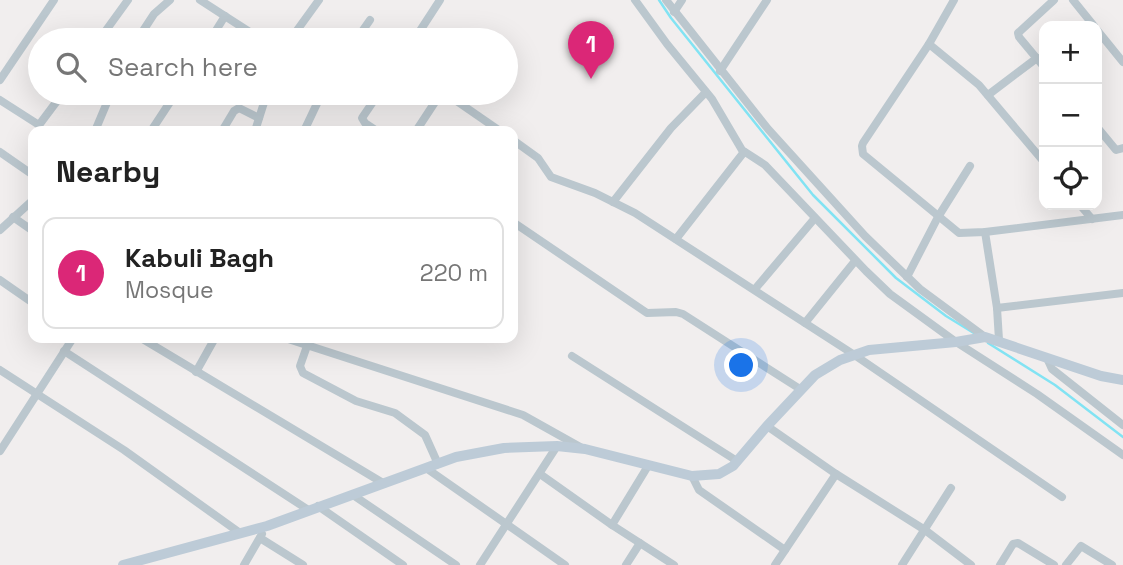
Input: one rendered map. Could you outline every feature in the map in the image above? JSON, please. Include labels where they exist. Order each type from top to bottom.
[{"type":"street","points":[[34,28],[53,0]]},
{"type":"street","points":[[108,28],[128,0]]},
{"type":"street","points":[[145,28],[154,14],[170,0]]},
{"type":"street","points":[[200,0],[244,28]]},
{"type":"street","points":[[422,28],[440,0]]},
{"type":"street","points":[[635,0],[706,92],[744,152],[765,165],[855,261],[890,294],[1123,455]]},
{"type":"street","points":[[666,0],[720,71],[817,185],[907,277],[983,337]]},
{"type":"street","points":[[674,12],[682,0]]},
{"type":"street","points":[[720,71],[767,0]]},
{"type":"street","points":[[954,0],[929,44],[863,143],[862,150],[866,157],[960,233],[1123,215]]},
{"type":"street","points":[[1039,60],[1018,33],[1054,0]]},
{"type":"street","points":[[1073,0],[1090,21]]},
{"type":"street","points":[[298,28],[318,1]]},
{"type":"street","points":[[218,28],[225,16]]},
{"type":"street","points":[[364,28],[370,20]]},
{"type":"street","points":[[1102,36],[1123,62]]},
{"type":"street","points":[[0,80],[28,38]]},
{"type":"street","points":[[929,44],[969,75],[1039,156]]},
{"type":"street","points":[[988,95],[1037,58]]},
{"type":"street","points":[[613,202],[671,128],[706,92]]},
{"type":"street","points":[[0,100],[39,125],[54,105]]},
{"type":"street","points":[[97,126],[106,105]]},
{"type":"street","points":[[154,126],[168,105]]},
{"type":"street","points":[[257,126],[263,105]]},
{"type":"street","points":[[306,126],[316,105]]},
{"type":"street","points":[[370,126],[362,118],[371,105]]},
{"type":"street","points":[[420,126],[434,105]]},
{"type":"street","points":[[461,105],[492,126]]},
{"type":"street","points":[[225,126],[234,111],[239,108],[259,118]]},
{"type":"street","points":[[1102,133],[1116,150],[1123,148]]},
{"type":"street","points":[[518,144],[538,158],[551,177],[613,202],[676,239],[853,354],[1062,497]]},
{"type":"street","points":[[0,152],[28,172]]},
{"type":"street","points":[[676,239],[744,152]]},
{"type":"street","points":[[907,277],[938,217],[970,166]]},
{"type":"street","points":[[5,222],[28,204]]},
{"type":"street","points":[[1084,210],[1092,219]]},
{"type":"street","points":[[755,289],[815,218]]},
{"type":"street","points":[[5,222],[28,229]]},
{"type":"street","points":[[518,225],[648,313],[683,314],[800,389]]},
{"type":"street","points":[[985,232],[997,308],[999,340]]},
{"type":"street","points":[[805,323],[855,261]]},
{"type":"street","points":[[0,280],[28,300]]},
{"type":"street","points":[[997,308],[1123,293]]},
{"type":"street","points":[[123,565],[140,563],[267,526],[468,454],[504,448],[557,446],[584,449],[692,476],[719,474],[737,461],[800,389],[816,375],[853,354],[869,350],[959,342],[983,337],[999,340],[1101,376],[1123,380]]},
{"type":"street","points":[[0,451],[70,343]]},
{"type":"street","points":[[149,343],[383,484]]},
{"type":"street","points":[[196,372],[212,343]]},
{"type":"street","points":[[299,343],[523,415],[584,449]]},
{"type":"street","points":[[307,346],[300,366],[303,373],[356,401],[395,413],[425,435],[438,464]]},
{"type":"street","points":[[64,351],[403,565]]},
{"type":"street","points":[[572,356],[737,461]]},
{"type":"street","points":[[1047,358],[1052,369],[1123,425]]},
{"type":"street","points":[[0,370],[124,450],[240,533]]},
{"type":"street","points":[[767,426],[836,474],[925,530],[971,565]]},
{"type":"street","points":[[480,565],[557,446]]},
{"type":"street","points":[[612,525],[648,466]]},
{"type":"street","points":[[426,468],[565,565]]},
{"type":"street","points":[[540,474],[674,565]]},
{"type":"street","points":[[775,565],[836,474]]},
{"type":"street","points":[[692,476],[699,490],[785,550]]},
{"type":"street","points":[[902,565],[951,488]]},
{"type":"street","points":[[353,495],[456,565]]},
{"type":"street","points":[[244,565],[267,526]]},
{"type":"street","points":[[260,538],[303,565]]},
{"type":"street","points":[[626,565],[639,543]]},
{"type":"street","points":[[1000,565],[1013,544],[1018,543],[1054,565]]},
{"type":"street","points":[[1066,565],[1081,546],[1112,565]]},
{"type":"street","points":[[952,565],[957,556]]},
{"type":"waterway","points":[[659,0],[813,195],[896,278],[946,316],[977,335]]},
{"type":"waterway","points":[[988,343],[1055,385],[1123,437]]},
{"type":"place","name":"Kabuli Bagh","points":[[591,79]]}]
